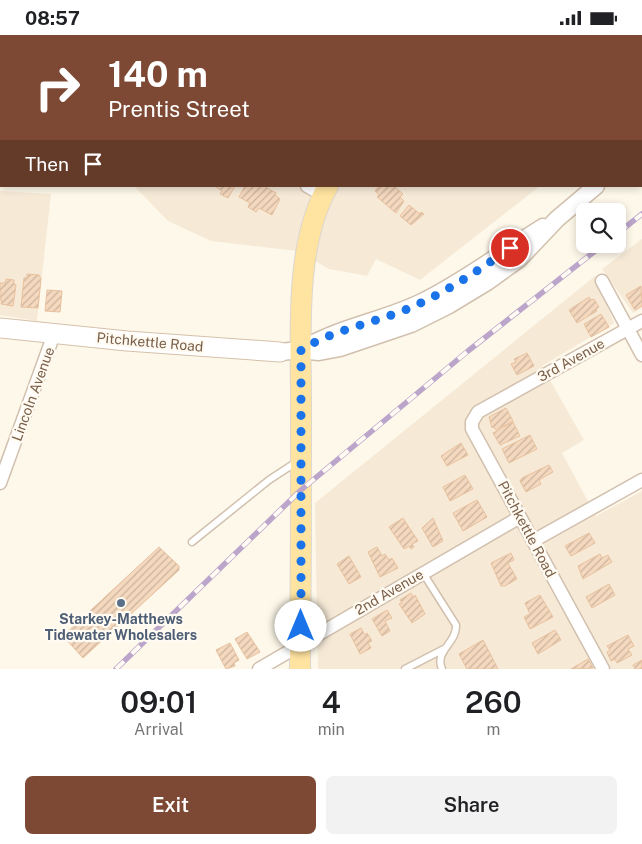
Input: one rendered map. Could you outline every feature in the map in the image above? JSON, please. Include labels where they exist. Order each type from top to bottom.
[{"type":"main road","points":[[300,669],[301,350],[304,263],[319,189]]},
{"type":"main road","name":"Pitchkettle Road","points":[[0,328],[280,352]]},
{"type":"street","name":"Pitchkettle Road","points":[[280,352],[301,350],[319,352],[368,339],[411,324],[449,305],[487,282],[519,259],[557,219],[595,187]]},
{"type":"street","points":[[602,281],[642,355]]},
{"type":"street","name":"3rd Avenue","points":[[501,399],[642,321]]},
{"type":"street","name":"Lincoln Avenue","points":[[0,483],[54,334]]},
{"type":"street","name":"Pitchkettle Road","points":[[501,399],[474,416],[472,429],[603,669]]},
{"type":"street","points":[[533,541],[642,480]]},
{"type":"street","name":"2nd Avenue","points":[[259,669],[520,517]]},
{"type":"lane","points":[[192,542],[269,480],[301,459]]},
{"type":"lane","points":[[422,573],[456,625],[454,639],[440,656],[442,669]]},
{"type":"lane","points":[[405,669],[444,649]]},
{"type":"shaded area","points":[[135,187],[539,187],[420,280],[376,259],[367,276],[329,269],[297,251],[211,241],[168,221]]},
{"type":"shaded area","points":[[0,191],[51,194],[37,321],[0,315]]},
{"type":"shaded area","points":[[642,239],[642,308],[633,313],[602,269],[626,253],[626,251]]},
{"type":"shaded area","points":[[595,276],[614,323],[542,366],[584,440],[562,453],[596,516],[642,491],[642,669],[318,669],[315,503]]},
{"type":"building","points":[[216,187],[234,187],[228,198],[220,194],[222,191]]},
{"type":"building","points":[[244,187],[266,187],[276,193],[275,195],[280,199],[272,215],[259,208],[256,212],[248,207],[250,203],[239,197]]},
{"type":"building","points":[[378,187],[395,187],[403,194],[400,197],[404,201],[396,213],[377,197],[379,195],[375,191]]},
{"type":"building","points":[[409,205],[420,214],[421,212],[424,214],[411,225],[400,216]]},
{"type":"building","points":[[27,274],[39,275],[41,279],[38,308],[21,307],[24,278],[27,278]]},
{"type":"building","points":[[6,279],[14,280],[16,285],[13,306],[1,304],[0,283],[5,283]]},
{"type":"building","points":[[641,286],[642,306],[635,310],[626,295]]},
{"type":"building","points":[[47,290],[62,291],[60,312],[45,311]]},
{"type":"building","points":[[589,297],[591,300],[594,299],[599,307],[596,309],[597,311],[577,323],[569,310]]},
{"type":"building","points":[[601,314],[609,327],[591,337],[584,324]]},
{"type":"building","points":[[527,353],[534,366],[517,375],[511,364],[516,362],[514,359]]},
{"type":"building","points":[[506,408],[513,421],[496,430],[494,427],[492,428],[489,417]]},
{"type":"building","points":[[513,422],[520,436],[500,445],[493,433]]},
{"type":"building","points":[[530,435],[537,449],[509,463],[502,449]]},
{"type":"building","points":[[461,443],[468,455],[447,466],[441,456]]},
{"type":"building","points":[[549,465],[553,472],[539,480],[541,484],[526,492],[520,481],[522,478]]},
{"type":"building","points":[[465,475],[473,489],[450,501],[443,487]]},
{"type":"building","points":[[477,500],[487,517],[463,531],[453,513]]},
{"type":"building","points":[[403,518],[418,541],[412,544],[414,547],[411,549],[409,546],[404,549],[389,527]]},
{"type":"building","points":[[433,518],[443,541],[433,547],[422,528]]},
{"type":"building","points":[[589,533],[595,543],[571,556],[565,546]]},
{"type":"building","name":"Starkey-Matthews Tidewater Wholesalers","points":[[159,547],[179,566],[179,570],[83,658],[63,636]]},
{"type":"building","points":[[377,547],[382,556],[385,554],[389,560],[392,558],[398,568],[380,577],[368,552]]},
{"type":"building","points":[[511,553],[514,560],[508,563],[517,579],[505,586],[501,586],[491,563]]},
{"type":"building","points":[[600,554],[602,558],[608,555],[612,562],[583,579],[578,566]]},
{"type":"building","points":[[349,556],[361,577],[349,584],[337,564]]},
{"type":"building","points":[[609,584],[615,595],[592,608],[586,597]]},
{"type":"building","points":[[411,593],[413,597],[415,595],[425,614],[412,623],[399,604],[402,603],[400,600]]},
{"type":"building","points":[[540,595],[553,617],[530,629],[524,617],[530,614],[525,603]]},
{"type":"building","points":[[387,610],[392,618],[385,621],[390,631],[382,636],[372,619]]},
{"type":"building","points":[[361,628],[372,641],[368,643],[371,648],[360,654],[350,634]]},
{"type":"building","points":[[555,630],[561,640],[538,654],[532,643]]},
{"type":"building","points":[[247,632],[260,652],[247,659],[235,639]]},
{"type":"building","points":[[628,635],[634,646],[628,649],[632,655],[617,663],[615,659],[611,661],[607,652],[610,650],[607,646]]},
{"type":"building","points":[[483,640],[498,669],[467,669],[459,654]]},
{"type":"building","points":[[230,643],[239,660],[234,663],[235,666],[226,669],[216,650]]},
{"type":"building","points":[[588,659],[593,668],[571,669]]},
{"type":"building","points":[[642,660],[642,669],[635,669],[633,665]]},
{"type":"railway","points":[[626,227],[642,214]]},
{"type":"railway","points":[[116,669],[301,490],[468,351],[593,253]]},
{"type":"place","name":"Starkey-Matthews Tidewater Wholesalers","points":[[121,603]]},
{"type":"route","points":[[301,626],[301,350],[322,337],[388,316],[422,302],[461,281],[510,248]]}]
